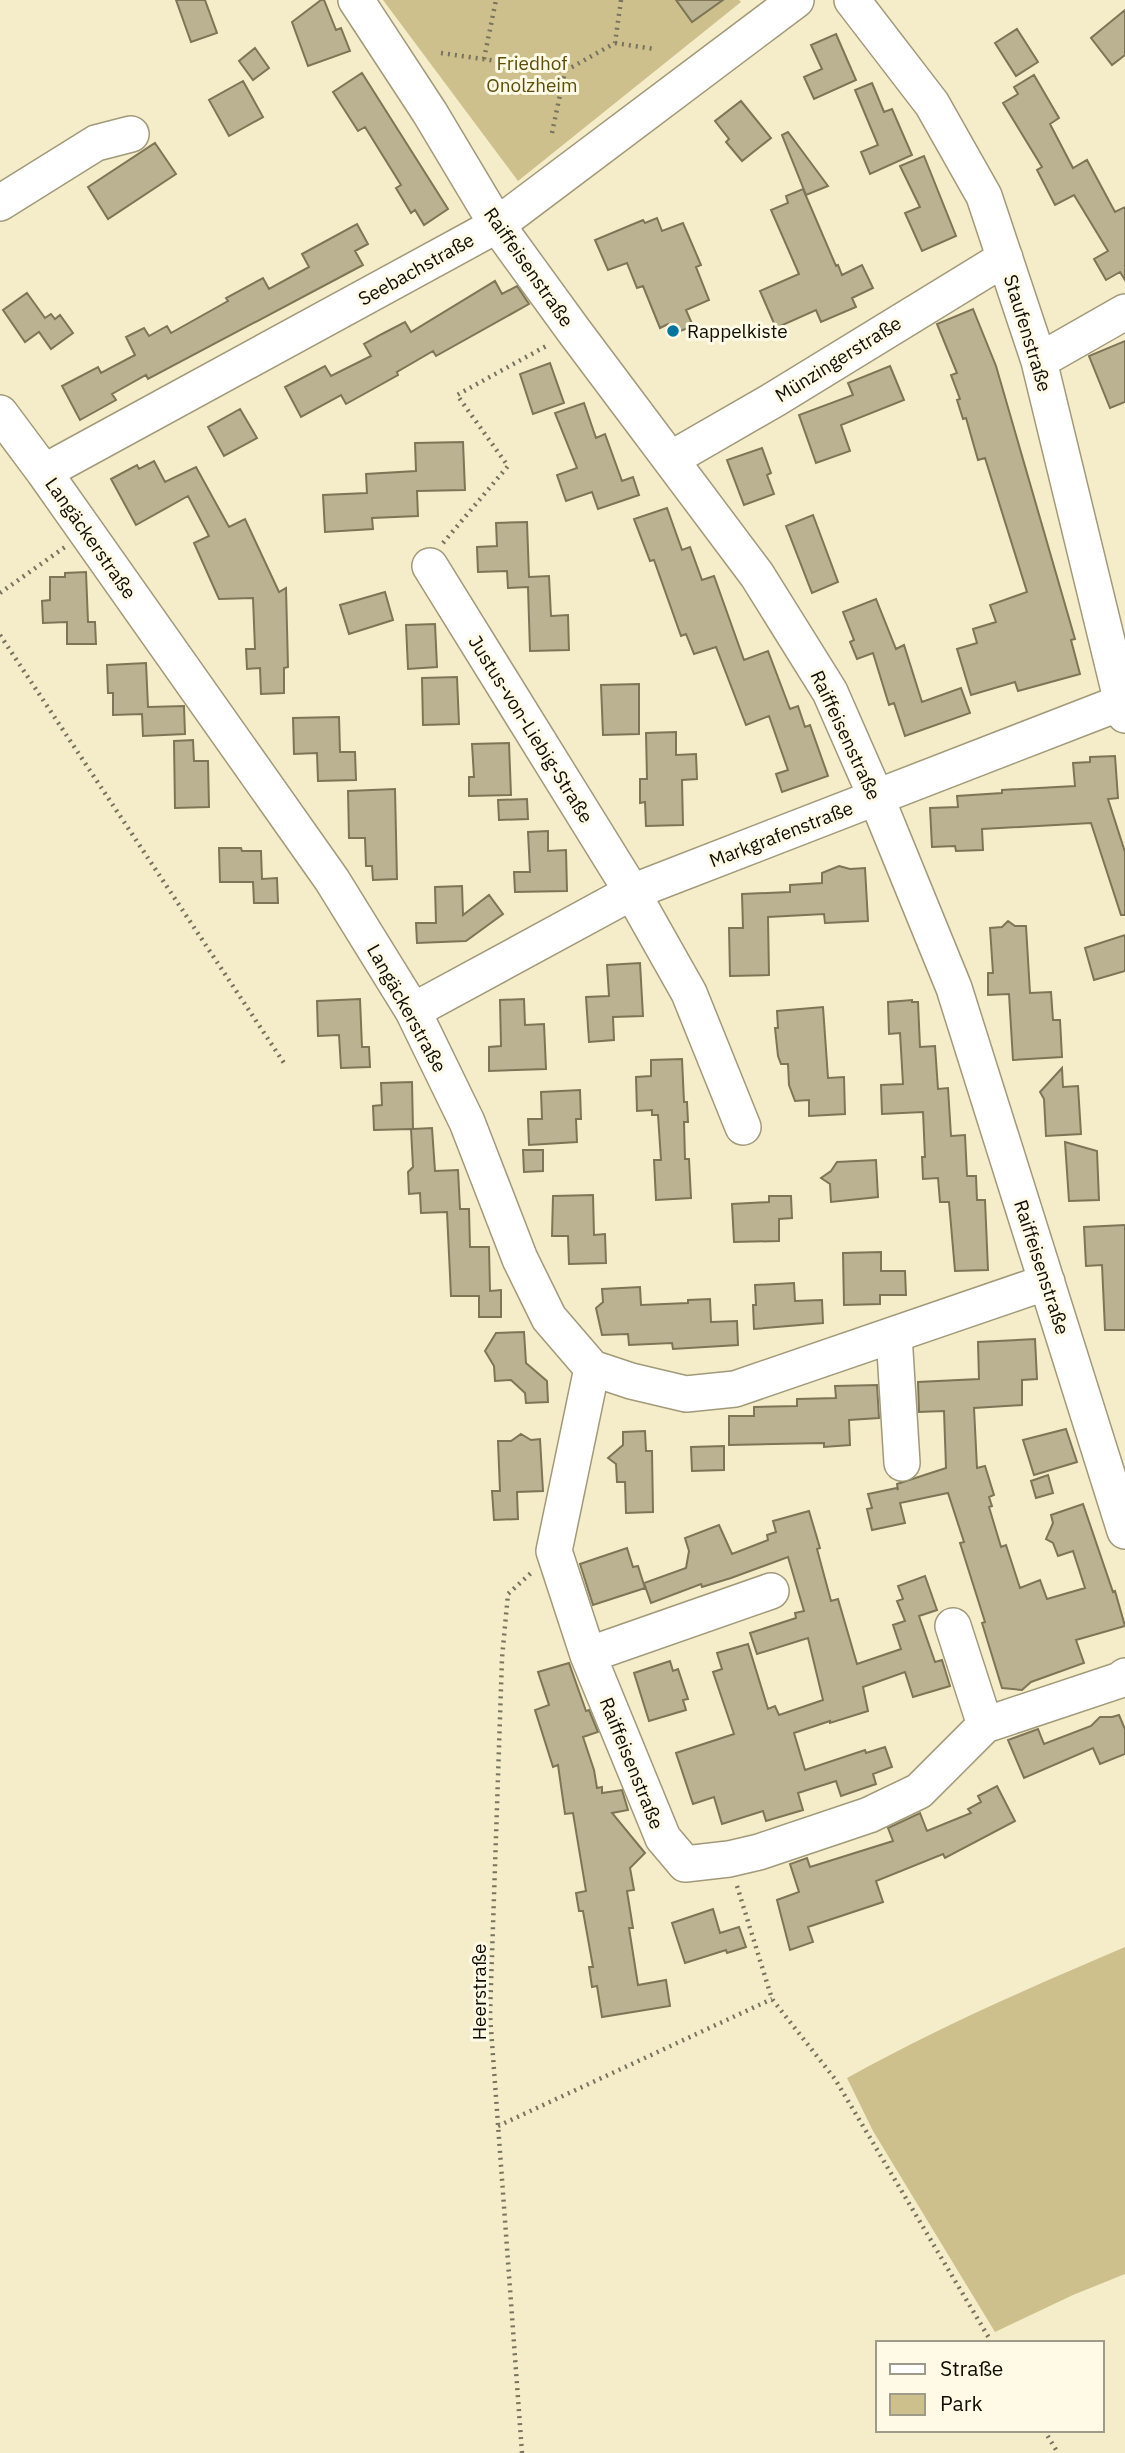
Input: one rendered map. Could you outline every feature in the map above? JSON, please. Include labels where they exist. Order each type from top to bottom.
[{"type":"street","name":"Raiffeisenstraße","points":[[356,0],[430,113],[497,225],[757,575],[830,692],[954,988],[1125,1531]]},
{"type":"street","name":"Seebachstraße","points":[[44,472],[497,225],[796,0]]},
{"type":"street","name":"Staufenstraße","points":[[852,0],[932,104],[984,196],[1039,361],[1124,706]]},
{"type":"street","points":[[0,203],[96,143],[131,134]]},
{"type":"street","name":"Münzingerstraße","points":[[671,459],[1004,258]]},
{"type":"street","points":[[1039,361],[1125,312]]},
{"type":"street","name":"Langäckerstraße","points":[[0,413],[332,880],[413,1011],[467,1122],[520,1259],[549,1318],[592,1367],[631,1381],[685,1394],[735,1389],[1047,1282]]},
{"type":"street","name":"Justus-von-Liebig-Straße","points":[[430,566],[632,892]]},
{"type":"street","name":"Markgrafenstraße","points":[[413,1011],[632,892],[876,797],[1124,706]]},
{"type":"street","points":[[632,892],[689,993],[743,1127]]},
{"type":"street","points":[[894,1335],[902,1463]]},
{"type":"street","name":"Raiffeisenstraße","points":[[592,1367],[554,1551],[588,1655],[663,1839],[685,1864],[729,1859],[759,1852],[869,1815],[919,1791],[985,1725],[1125,1676]]},
{"type":"street","points":[[588,1655],[771,1591]]},
{"type":"street","points":[[953,1626],[985,1725]]},
{"type":"path","points":[[484,59],[496,0]]},
{"type":"path","points":[[615,43],[621,0]]},
{"type":"path","points":[[441,53],[565,71],[615,43],[654,49]]},
{"type":"path","points":[[552,133],[565,71]]},
{"type":"path","points":[[430,566],[445,539],[508,466],[457,395],[574,331]]},
{"type":"path","points":[[0,593],[86,532]]},
{"type":"path","points":[[0,635],[284,1063]]},
{"type":"path","name":"Heerstraße","points":[[522,2453],[490,2015],[502,1658],[508,1594],[554,1551]]},
{"type":"path","points":[[729,1859],[772,1999],[835,2079],[991,2341]]},
{"type":"path","points":[[498,2126],[772,1999]]},
{"type":"path","points":[[1045,2432],[1058,2453]]},
{"type":"green space","name":"Friedhof Onolzheim","points":[[383,0],[739,0],[741,2],[518,181]]},
{"type":"green space","points":[[1125,1947],[1125,2274],[995,2332],[873,2131],[847,2078],[950,2025]]},
{"type":"building","points":[[176,0],[205,0],[217,33],[191,42]]},
{"type":"building","points":[[324,0],[336,30],[341,28],[350,51],[308,66],[292,22]]},
{"type":"building","points":[[676,0],[723,0],[692,22]]},
{"type":"building","points":[[1125,10],[1125,55],[1112,65],[1091,38]]},
{"type":"building","points":[[1017,29],[1038,62],[1016,76],[995,43]]},
{"type":"building","points":[[836,34],[856,80],[814,99],[804,77],[822,69],[811,45]]},
{"type":"building","points":[[255,48],[269,68],[253,80],[239,61]]},
{"type":"building","points":[[362,73],[448,209],[424,225],[415,210],[411,213],[396,188],[401,185],[365,127],[358,131],[333,92]]},
{"type":"building","points":[[1034,75],[1059,118],[1050,124],[1073,168],[1087,160],[1115,212],[1125,207],[1125,280],[1120,272],[1106,280],[1094,259],[1108,251],[1074,195],[1055,205],[1037,170],[1042,167],[1003,103],[1018,94],[1014,87]]},
{"type":"building","points":[[243,81],[263,117],[229,136],[209,100]]},
{"type":"building","points":[[872,83],[884,112],[892,109],[912,155],[870,174],[861,152],[878,145],[855,90]]},
{"type":"building","points":[[741,101],[771,138],[742,161],[726,142],[729,139],[715,121]]},
{"type":"building","points":[[788,132],[828,186],[806,195],[782,135]]},
{"type":"building","points":[[155,143],[176,174],[108,219],[88,187]]},
{"type":"building","points":[[924,156],[956,236],[922,251],[905,213],[920,207],[900,166]]},
{"type":"building","points":[[803,189],[842,275],[862,265],[873,288],[852,298],[856,307],[821,322],[816,310],[776,328],[760,291],[799,274],[771,210],[788,203],[786,196]]},
{"type":"building","points":[[657,218],[662,231],[683,223],[701,265],[696,267],[709,300],[686,310],[693,326],[673,334],[668,324],[660,328],[643,286],[637,288],[627,263],[608,270],[595,240],[643,220],[645,223]]},
{"type":"building","points":[[357,224],[368,244],[355,251],[363,265],[148,379],[146,375],[112,394],[116,400],[80,420],[62,386],[98,367],[101,373],[135,355],[126,337],[144,328],[149,336],[167,326],[171,333],[263,278],[269,289],[309,267],[302,254]]},
{"type":"building","points":[[495,281],[502,294],[517,286],[529,304],[436,356],[433,351],[397,372],[398,375],[346,404],[341,395],[301,417],[285,387],[325,366],[331,376],[371,356],[364,344],[405,322],[411,332]]},
{"type":"building","points":[[27,293],[45,318],[51,314],[55,319],[60,315],[73,333],[51,349],[39,332],[25,342],[3,310]]},
{"type":"building","points":[[973,309],[996,366],[1075,639],[1071,640],[1080,674],[1018,691],[1015,682],[971,695],[957,649],[977,643],[973,629],[996,622],[990,605],[1027,592],[985,458],[978,460],[966,418],[963,419],[957,400],[960,399],[951,375],[957,373],[937,324]]},
{"type":"building","points":[[1125,341],[1125,402],[1110,408],[1089,356]]},
{"type":"building","points":[[550,363],[564,403],[533,414],[520,374]]},
{"type":"building","points":[[890,366],[904,400],[841,425],[850,451],[816,463],[799,415],[853,395],[848,383]]},
{"type":"building","points":[[584,403],[596,438],[605,434],[622,481],[633,477],[639,495],[598,509],[592,492],[566,501],[557,475],[577,468],[555,413]]},
{"type":"building","points":[[240,409],[257,438],[224,456],[208,427]]},
{"type":"building","points":[[463,442],[465,490],[417,491],[418,516],[372,518],[373,529],[325,532],[323,495],[367,493],[366,474],[416,471],[415,443]]},
{"type":"building","points":[[762,448],[771,473],[767,475],[774,494],[744,505],[727,460]]},
{"type":"building","points":[[154,461],[165,482],[196,467],[229,527],[245,519],[279,592],[286,588],[288,667],[284,668],[284,693],[261,694],[260,668],[247,669],[246,649],[255,649],[253,598],[219,599],[194,543],[209,536],[188,496],[136,525],[111,479],[137,465],[139,469]]},
{"type":"building","points":[[667,508],[682,550],[690,547],[702,580],[714,576],[744,660],[768,651],[790,709],[798,706],[805,727],[810,725],[828,776],[782,792],[776,774],[788,770],[769,716],[746,725],[716,647],[694,654],[686,634],[681,636],[654,560],[650,561],[634,519]]},
{"type":"building","points":[[813,515],[838,582],[812,593],[786,526]]},
{"type":"building","points":[[527,522],[529,577],[549,576],[551,616],[568,615],[569,650],[530,651],[528,587],[508,588],[507,571],[478,572],[477,547],[497,546],[496,523]]},
{"type":"building","points":[[86,572],[88,622],[95,622],[96,644],[67,644],[67,622],[43,623],[42,601],[50,600],[50,577]]},
{"type":"building","points":[[385,592],[393,620],[349,634],[340,605]]},
{"type":"building","points":[[876,599],[896,649],[904,645],[922,702],[961,688],[970,713],[905,736],[894,703],[889,705],[873,653],[857,659],[850,642],[854,640],[843,612]]},
{"type":"building","points":[[435,624],[437,667],[408,669],[406,625]]},
{"type":"building","points":[[146,663],[148,707],[184,706],[185,734],[143,736],[142,714],[113,715],[113,693],[108,693],[107,665]]},
{"type":"building","points":[[457,677],[459,724],[423,725],[422,678]]},
{"type":"building","points":[[639,684],[639,734],[603,735],[601,685]]},
{"type":"building","points":[[339,717],[340,752],[355,752],[356,780],[318,781],[317,753],[294,754],[293,718]]},
{"type":"building","points":[[676,732],[676,755],[696,754],[697,779],[682,780],[683,825],[646,826],[645,802],[640,803],[640,779],[647,779],[646,733]]},
{"type":"building","points":[[193,740],[194,761],[208,761],[209,807],[175,808],[174,741]]},
{"type":"building","points":[[509,743],[511,795],[469,796],[469,777],[474,777],[472,744]]},
{"type":"building","points":[[1115,756],[1118,798],[1108,799],[1125,852],[1125,915],[1121,915],[1091,823],[982,829],[983,850],[956,851],[955,846],[932,847],[930,808],[958,807],[957,796],[1002,793],[1002,790],[1075,786],[1073,763],[1090,762],[1090,757]]},
{"type":"building","points":[[395,789],[397,879],[373,880],[372,866],[366,866],[365,838],[349,838],[348,791]]},
{"type":"building","points":[[527,799],[528,819],[499,820],[498,800]]},
{"type":"building","points":[[548,831],[548,851],[566,850],[567,891],[515,892],[514,872],[530,872],[528,832]]},
{"type":"building","points":[[219,848],[261,851],[262,879],[277,878],[278,903],[254,903],[253,882],[220,882]]},
{"type":"building","points":[[839,866],[850,869],[865,868],[868,921],[825,923],[824,914],[768,917],[769,975],[730,976],[729,928],[743,928],[742,894],[790,892],[790,885],[822,883],[822,873]]},
{"type":"building","points":[[462,886],[463,915],[489,895],[503,914],[466,941],[417,943],[416,923],[436,923],[435,887]]},
{"type":"building","points":[[1008,921],[1015,926],[1026,926],[1030,993],[1051,992],[1053,1020],[1060,1020],[1062,1057],[1013,1060],[1009,994],[988,995],[988,973],[993,973],[990,928],[1002,927]]},
{"type":"building","points":[[1125,935],[1125,971],[1094,980],[1085,948]]},
{"type":"building","points":[[640,963],[643,1016],[613,1017],[614,1040],[589,1042],[586,997],[609,996],[607,965]]},
{"type":"building","points":[[360,999],[362,1047],[369,1047],[370,1067],[341,1068],[339,1035],[318,1036],[317,1001]]},
{"type":"building","points":[[524,999],[525,1025],[544,1024],[546,1069],[489,1071],[489,1047],[501,1046],[500,1000]]},
{"type":"building","points":[[888,1002],[918,1002],[920,1047],[935,1046],[938,1089],[948,1088],[951,1136],[965,1135],[967,1176],[976,1176],[977,1200],[985,1200],[988,1270],[955,1271],[949,1202],[940,1202],[938,1178],[923,1179],[923,1112],[882,1114],[881,1085],[903,1084],[900,1033],[889,1034]]},
{"type":"building","points":[[823,1007],[828,1078],[844,1077],[845,1114],[809,1116],[809,1100],[795,1101],[789,1085],[788,1064],[781,1064],[778,1056],[775,1028],[778,1028],[777,1011]]},
{"type":"building","points":[[682,1059],[688,1122],[684,1122],[685,1159],[689,1159],[691,1198],[656,1200],[654,1160],[661,1160],[658,1115],[652,1115],[652,1110],[637,1111],[636,1077],[651,1076],[651,1060]]},
{"type":"building","points":[[1062,1068],[1063,1087],[1078,1086],[1081,1134],[1046,1136],[1044,1099],[1040,1092]]},
{"type":"building","points":[[412,1082],[413,1129],[432,1128],[435,1171],[458,1170],[460,1209],[469,1209],[470,1247],[489,1247],[490,1291],[501,1290],[501,1317],[479,1317],[479,1296],[451,1296],[447,1212],[421,1213],[420,1193],[409,1194],[408,1172],[413,1167],[411,1129],[374,1130],[373,1106],[382,1105],[381,1083]]},
{"type":"building","points":[[580,1090],[581,1119],[576,1119],[577,1142],[529,1145],[528,1119],[542,1119],[541,1092]]},
{"type":"building","points":[[1065,1142],[1097,1151],[1099,1200],[1069,1201]]},
{"type":"building","points":[[523,1150],[543,1150],[543,1171],[524,1172]]},
{"type":"building","points":[[876,1160],[878,1197],[831,1202],[830,1184],[821,1178],[831,1171],[837,1162]]},
{"type":"building","points":[[593,1195],[594,1235],[605,1234],[606,1263],[569,1264],[568,1236],[552,1236],[553,1196]]},
{"type":"building","points":[[769,1196],[791,1196],[792,1218],[779,1219],[779,1241],[734,1242],[732,1204],[769,1202]]},
{"type":"building","points":[[1125,1225],[1125,1330],[1105,1330],[1102,1265],[1086,1266],[1084,1227]]},
{"type":"building","points":[[881,1252],[881,1271],[905,1271],[906,1295],[880,1295],[880,1304],[844,1305],[843,1253]]},
{"type":"building","points":[[794,1283],[795,1301],[822,1300],[823,1323],[754,1329],[755,1285]]},
{"type":"building","points":[[640,1287],[641,1305],[710,1299],[711,1322],[737,1321],[738,1345],[673,1349],[672,1343],[629,1345],[628,1334],[602,1335],[596,1308],[603,1302],[602,1289]]},
{"type":"building","points":[[524,1332],[526,1363],[547,1381],[548,1402],[526,1403],[525,1393],[511,1380],[495,1381],[494,1366],[485,1351],[496,1333]]},
{"type":"building","points":[[1035,1339],[1037,1379],[1022,1380],[1022,1405],[974,1408],[977,1468],[985,1466],[994,1495],[989,1497],[992,1506],[989,1507],[1001,1547],[1006,1545],[1020,1588],[1040,1580],[1047,1599],[1085,1588],[1073,1551],[1058,1556],[1053,1543],[1046,1539],[1053,1523],[1051,1515],[1083,1504],[1125,1626],[1076,1640],[1084,1663],[1031,1682],[1022,1690],[1002,1688],[960,1543],[964,1542],[948,1493],[900,1503],[905,1523],[872,1530],[867,1509],[872,1508],[868,1494],[897,1488],[898,1490],[897,1484],[946,1468],[944,1411],[919,1412],[918,1382],[979,1379],[978,1342]]},
{"type":"building","points":[[877,1385],[879,1418],[849,1420],[850,1445],[729,1445],[729,1416],[754,1416],[754,1407],[797,1406],[797,1399],[836,1398],[835,1386]]},
{"type":"building","points":[[1066,1429],[1077,1462],[1034,1475],[1023,1440]]},
{"type":"building","points":[[645,1431],[646,1451],[652,1451],[653,1512],[626,1513],[625,1482],[617,1482],[616,1464],[608,1458],[623,1445],[623,1432]]},
{"type":"building","points":[[521,1434],[531,1440],[540,1439],[543,1491],[517,1492],[518,1519],[494,1520],[492,1491],[500,1491],[498,1441],[511,1441]]},
{"type":"building","points":[[724,1446],[724,1470],[692,1471],[691,1447]]},
{"type":"building","points":[[1048,1475],[1053,1493],[1036,1498],[1031,1481]]},
{"type":"building","points":[[809,1511],[831,1601],[838,1599],[857,1664],[901,1649],[893,1625],[905,1621],[897,1601],[903,1599],[898,1586],[925,1576],[937,1610],[919,1616],[935,1662],[942,1660],[950,1686],[913,1697],[905,1672],[863,1687],[868,1711],[794,1733],[805,1770],[865,1750],[866,1753],[885,1747],[892,1767],[873,1774],[876,1784],[841,1796],[836,1781],[798,1793],[803,1810],[766,1821],[763,1811],[722,1824],[714,1797],[693,1804],[676,1753],[734,1734],[713,1672],[722,1669],[717,1653],[748,1644],[768,1709],[775,1706],[779,1715],[823,1700],[808,1638],[757,1654],[750,1633],[796,1618],[795,1613],[804,1611],[788,1557],[651,1603],[644,1583],[686,1568],[689,1551],[685,1538],[719,1525],[732,1554],[768,1540],[767,1535],[776,1532],[773,1521]]},
{"type":"building","points":[[627,1548],[633,1567],[638,1566],[645,1588],[593,1605],[580,1564]]},
{"type":"building","points":[[670,1661],[673,1671],[678,1669],[688,1699],[683,1700],[686,1710],[649,1721],[634,1673]]},
{"type":"building","points":[[569,1663],[586,1711],[589,1710],[598,1732],[583,1737],[597,1788],[602,1787],[602,1793],[622,1790],[628,1810],[612,1813],[645,1853],[630,1868],[634,1890],[627,1891],[633,1928],[629,1928],[638,1985],[666,1980],[670,2006],[602,2017],[597,1986],[592,1987],[589,1967],[593,1967],[583,1911],[579,1911],[576,1893],[586,1891],[573,1813],[565,1814],[558,1765],[553,1767],[535,1710],[549,1705],[538,1672]]},
{"type":"building","points":[[1119,1715],[1125,1729],[1125,1754],[1100,1764],[1093,1748],[1024,1778],[1008,1740],[1038,1729],[1044,1744],[1091,1726],[1100,1717]]},
{"type":"building","points":[[997,1786],[1015,1821],[945,1858],[943,1854],[876,1881],[883,1902],[808,1927],[813,1942],[790,1950],[777,1900],[799,1892],[790,1864],[807,1858],[810,1867],[893,1841],[888,1828],[920,1813],[927,1831],[971,1813],[968,1809],[981,1802],[978,1796]]},
{"type":"building","points":[[713,1909],[720,1933],[739,1927],[746,1947],[727,1953],[726,1950],[685,1963],[672,1923]]},
{"type":"place","name":"Rappelkiste","points":[[673,331]]}]
